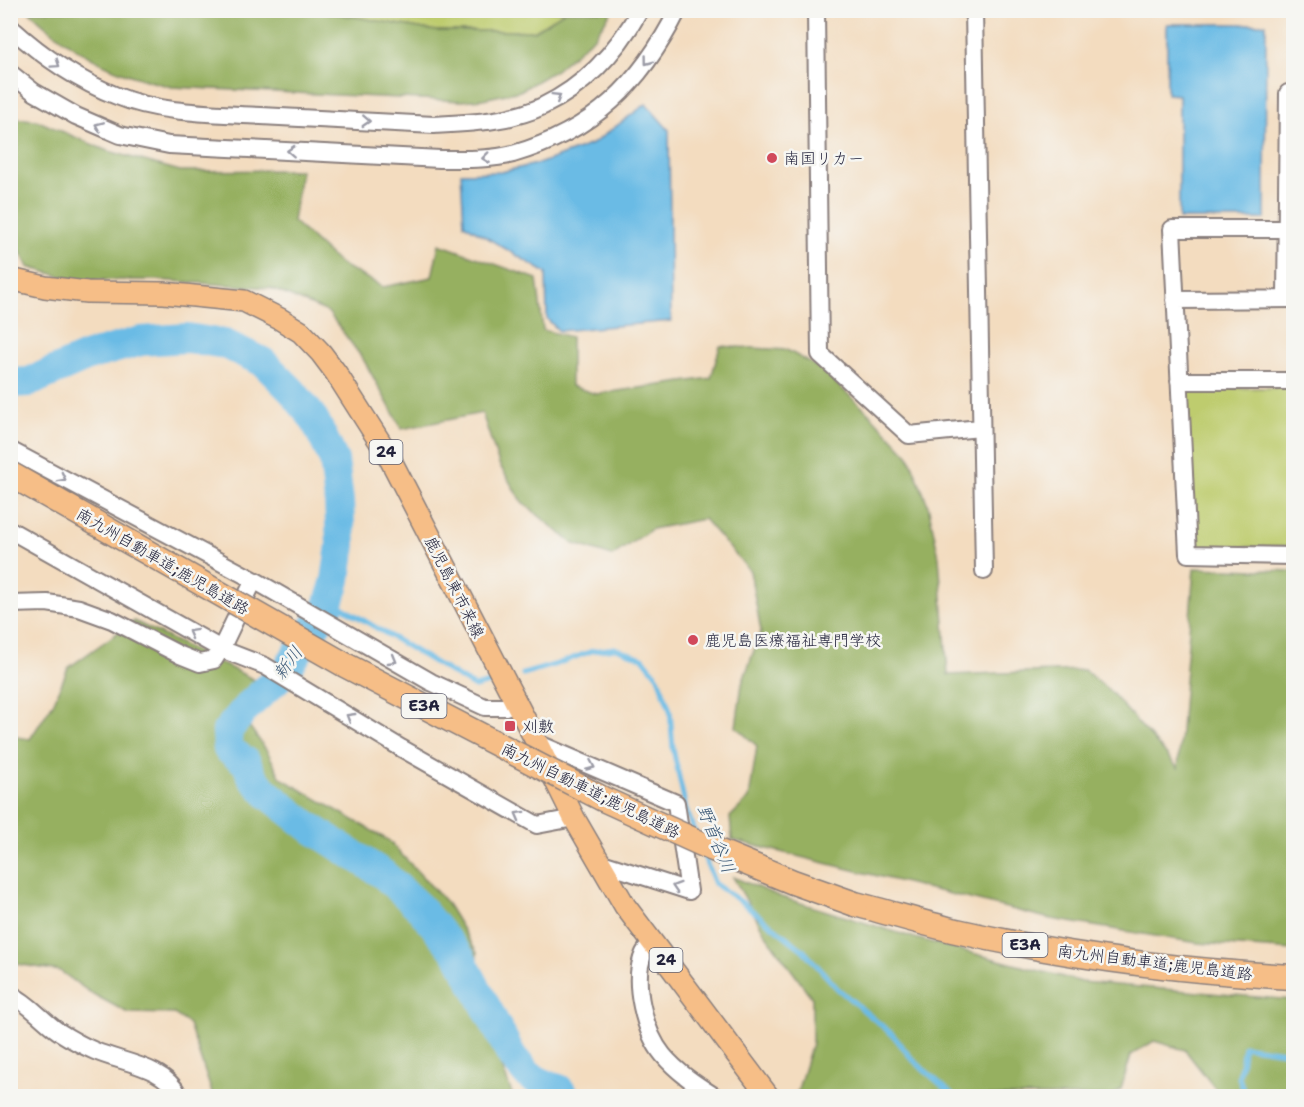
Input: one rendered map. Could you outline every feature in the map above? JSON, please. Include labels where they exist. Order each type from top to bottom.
[{"type":"highway","name":"南九州自動車道;鹿児島道路","points":[[10,474],[345,665],[603,799],[793,882],[855,903],[951,930],[1079,955],[1199,970],[1293,977]]},
{"type":"main road","name":"鹿児島東市来線","points":[[10,279],[45,287],[87,292],[164,293],[244,301],[301,332],[321,353],[387,453],[574,818],[625,906],[768,1096]]},
{"type":"street","points":[[10,27],[37,51],[78,78],[118,97],[152,106],[202,113],[434,125],[507,117],[542,106],[591,74],[612,52],[640,10]]},
{"type":"street","points":[[10,73],[34,92],[75,117],[120,135],[169,145],[476,159],[511,154],[551,140],[587,121],[614,100],[650,60],[678,10]]},
{"type":"street","points":[[816,10],[820,354],[909,435],[980,428]]},
{"type":"street","points":[[974,10],[984,571]]},
{"type":"street","points":[[1175,300],[1290,299],[1287,229],[1288,93],[1293,93]]},
{"type":"street","points":[[1287,229],[1172,229],[1188,554],[1293,556]]},
{"type":"street","points":[[1179,381],[1293,381]]},
{"type":"street","points":[[10,450],[254,580],[431,682],[484,707],[505,707],[515,703]]},
{"type":"street","points":[[10,530],[221,649],[264,666],[401,748],[537,825],[574,818]]},
{"type":"street","points":[[10,604],[47,603],[79,608],[112,620],[200,663],[214,660],[254,580]]},
{"type":"street","points":[[537,743],[676,803],[689,891],[599,862]]},
{"type":"street","points":[[652,942],[643,954],[640,978],[641,1004],[648,1029],[664,1056],[694,1083],[714,1096]]},
{"type":"street","points":[[10,994],[20,998],[58,1031],[94,1051],[153,1071],[174,1088],[179,1096]]},
{"type":"green space","points":[[29,11],[321,11],[436,31],[534,31],[565,11],[612,11],[594,37],[556,70],[520,91],[462,101],[172,87],[113,69],[62,39]]},
{"type":"green space","points":[[321,11],[565,11],[535,31],[436,31]]},
{"type":"green space","points":[[11,118],[36,120],[105,150],[180,171],[301,170],[293,221],[340,264],[383,287],[432,277],[439,244],[537,279],[543,330],[571,337],[571,386],[596,394],[711,378],[720,346],[787,350],[818,367],[870,414],[909,456],[928,505],[939,557],[948,675],[1084,670],[1110,691],[1178,768],[1194,568],[1293,571],[1293,950],[1198,943],[1051,919],[732,840],[730,817],[749,798],[757,746],[736,727],[742,684],[761,631],[750,571],[704,519],[652,529],[612,556],[572,543],[521,501],[499,464],[482,413],[402,429],[363,359],[328,312],[270,288],[157,280],[74,280],[28,267],[11,233]]},
{"type":"green space","points":[[1190,388],[1293,388],[1293,546],[1199,548],[1194,544],[1186,393]]},
{"type":"green space","points":[[134,621],[265,685],[236,708],[267,751],[281,778],[388,840],[446,902],[477,953],[473,1008],[499,1059],[513,1096],[213,1096],[189,1024],[174,1014],[128,1013],[91,993],[60,971],[11,963],[10,736],[30,739],[54,702],[68,668]]},
{"type":"green space","points":[[733,877],[781,897],[915,938],[1082,982],[1293,1000],[1293,1096],[1221,1096],[1185,1050],[1154,1041],[1131,1055],[1121,1089],[1112,1096],[796,1096],[812,1043],[812,998],[766,935]]},
{"type":"water","points":[[1167,24],[1266,24],[1265,219],[1179,219],[1179,95],[1167,94]]},
{"type":"water","points":[[646,104],[669,130],[671,321],[559,331],[547,319],[546,273],[464,224],[461,173],[501,172],[541,163],[592,144]]},
{"type":"waterway","name":"新川","points":[[10,383],[29,382],[88,356],[141,341],[187,338],[225,344],[263,362],[292,391],[314,419],[334,460],[341,545],[336,580],[328,606],[285,672],[247,707],[227,731],[228,749],[246,762],[253,778],[269,795],[308,826],[383,874],[419,907],[460,957],[512,1056],[528,1075],[559,1089],[565,1096]]},
{"type":"waterway","name":"野首谷川","points":[[330,600],[475,687],[493,682]]},
{"type":"waterway","name":"野首谷川","points":[[523,674],[592,651],[615,648],[643,658],[658,677],[670,710],[673,749],[686,809],[695,832]]},
{"type":"waterway","name":"野首谷川","points":[[703,854],[715,884],[803,950],[838,989],[893,1035],[912,1059],[954,1096]]},
{"type":"waterway","name":"野首谷川","points":[[1245,1096],[1239,1077],[1244,1046],[1284,1052],[1294,1051]]},
{"type":"place","name":"南国リカー","points":[[772,158]]},
{"type":"place","name":"鹿児島医療福祉専門学校","points":[[693,640]]},
{"type":"place","name":"刈敷","points":[[510,726]]}]
